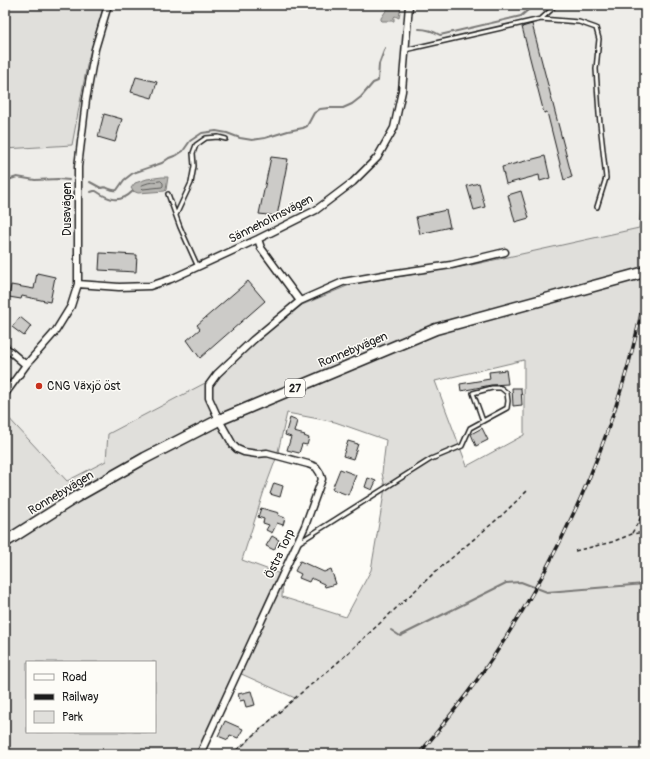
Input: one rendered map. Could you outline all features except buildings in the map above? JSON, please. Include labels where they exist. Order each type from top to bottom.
[{"type":"main road","name":"Ronnebyvägen","points":[[5,542],[76,497],[145,458],[220,420],[436,329],[645,272]]},
{"type":"street","name":"Dusavägen","points":[[5,394],[26,365],[55,332],[70,306],[78,284],[78,167],[86,100],[95,48],[108,5]]},
{"type":"street","name":"Sänneholmsvägen","points":[[78,284],[119,287],[150,286],[172,279],[316,210],[354,182],[377,158],[394,128],[402,91],[409,5]]},
{"type":"street","points":[[258,239],[261,248],[300,301]]},
{"type":"street","name":"Östra Torp","points":[[200,754],[305,526],[322,479],[316,468],[308,464],[267,453],[257,454],[237,449],[233,445],[209,398],[210,385],[216,374],[253,340],[300,301],[343,282],[451,266],[505,252]]},
{"type":"street","points":[[5,347],[26,365]]},
{"type":"lane","points":[[541,19],[555,5]]},
{"type":"lane","points":[[405,50],[541,19],[578,22],[596,28],[600,39],[596,69],[606,178],[597,208]]},
{"type":"lane","points":[[176,215],[190,182],[194,166],[193,153],[196,145],[206,138],[218,137],[226,139]]},
{"type":"lane","points":[[168,194],[180,227],[198,267]]},
{"type":"lane","points":[[297,544],[431,459],[462,446],[470,428],[483,421],[507,408],[507,393],[501,388],[492,388],[473,393],[483,421]]},
{"type":"path","points":[[231,754],[336,664],[434,572],[501,516],[527,491]]},
{"type":"path","points":[[632,534],[645,510]]},
{"type":"path","points":[[575,550],[612,542],[632,534],[645,532]]},
{"type":"shaded area","points":[[104,5],[645,5],[645,162],[639,228],[467,266],[352,284],[302,305],[207,382],[108,434],[106,461],[66,481],[5,414],[5,149],[72,145],[88,60]]},
{"type":"green space","points":[[5,5],[104,5],[88,60],[72,145],[5,149]]},
{"type":"green space","points":[[645,162],[645,754],[231,754],[295,698],[237,672],[200,754],[5,754],[5,414],[67,481],[106,461],[108,434],[207,382],[302,305],[352,284],[467,266],[639,228]],"holes":[[[524,360],[524,435],[467,466],[435,381]],[[287,413],[335,422],[386,440],[382,473],[385,488],[371,570],[346,617],[282,597],[283,575],[242,560],[277,456]]]},
{"type":"water","points":[[390,5],[401,5],[399,18],[395,16],[394,21],[382,21],[381,18]]},
{"type":"water","points":[[168,177],[165,191],[138,193],[133,191],[131,188],[135,183],[147,179]]},
{"type":"waterway","points":[[419,29],[430,30],[440,35],[521,16],[534,5]]},
{"type":"waterway","points":[[90,182],[101,188],[105,187],[112,190],[117,190],[124,180],[133,173],[162,163],[177,155],[183,151],[190,141],[202,133],[216,131],[252,140],[303,128],[307,126],[314,113],[320,109],[343,108],[352,104],[361,97],[373,83],[378,81],[379,64],[385,48]]},
{"type":"waterway","points":[[5,181],[17,177],[35,180],[69,180]]},
{"type":"waterway","points":[[91,192],[96,191],[105,197],[119,199],[124,198],[133,191]]},
{"type":"waterway","points":[[391,630],[400,636],[506,583],[521,582],[547,592],[645,584]]},
{"type":"railway","points":[[419,754],[462,701],[501,645],[526,605],[571,520],[607,432],[635,340],[645,294]]},
{"type":"place","name":"CNG Växjö öst","points":[[39,386]]}]
